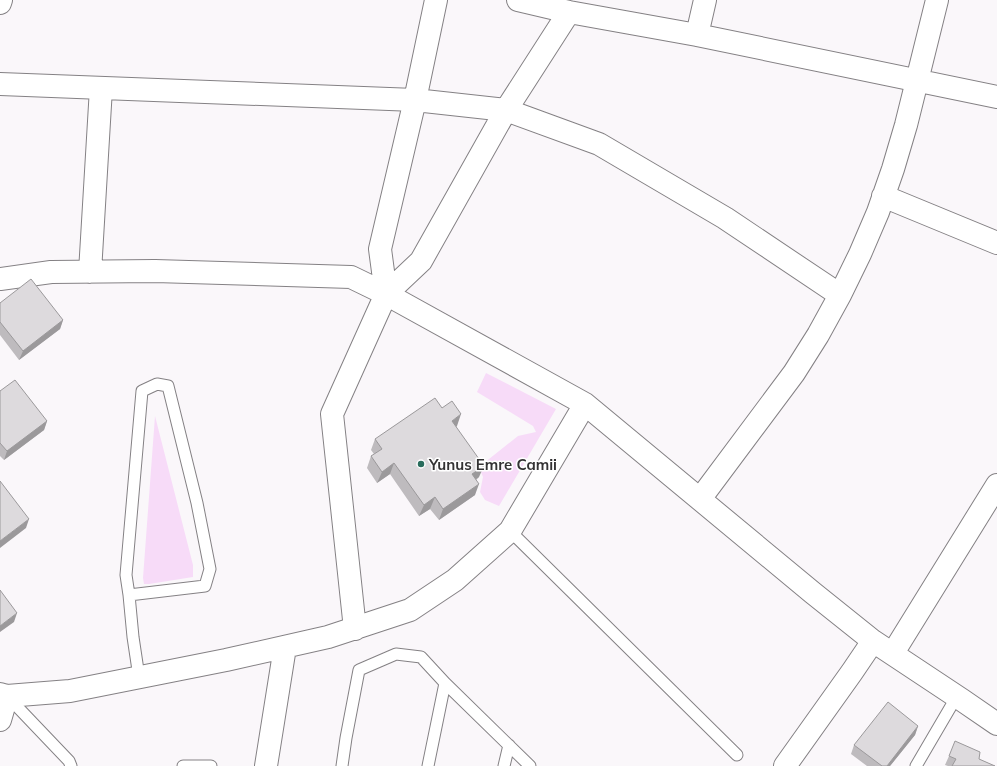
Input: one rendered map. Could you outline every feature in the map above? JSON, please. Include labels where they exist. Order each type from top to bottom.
[{"type":"street","points":[[386,294],[380,249],[415,100],[436,0]]},
{"type":"street","points":[[518,0],[569,12],[697,35],[997,97]]},
{"type":"street","points":[[697,35],[705,0]]},
{"type":"street","points":[[700,499],[794,373],[818,335],[860,254],[884,196],[893,169],[906,125],[937,0]]},
{"type":"street","points":[[355,629],[332,414],[386,294],[421,261],[506,110],[569,12]]},
{"type":"street","points":[[0,84],[415,100],[506,110],[598,144],[725,218],[840,295]]},
{"type":"street","points":[[90,272],[101,88]]},
{"type":"street","points":[[884,196],[997,243]]},
{"type":"street","points":[[0,279],[51,272],[155,270],[351,277],[386,294],[585,404],[813,593],[873,640],[997,724]]},
{"type":"street","points":[[0,720],[3,695],[70,691],[226,660],[285,646],[328,638],[410,610],[455,580],[510,531],[585,404]]},
{"type":"street","points":[[892,653],[997,485]]},
{"type":"street","points":[[785,766],[873,640]]},
{"type":"street","points":[[266,766],[285,646]]},
{"type":"lane","points":[[129,595],[205,586],[210,569],[197,503],[168,386],[157,384],[142,391],[126,575],[139,678]]},
{"type":"lane","points":[[510,531],[737,755]]},
{"type":"lane","points":[[342,766],[346,738],[360,670],[396,654],[421,657],[445,683],[530,766]]},
{"type":"lane","points":[[428,766],[445,683]]},
{"type":"lane","points":[[3,695],[69,761],[71,766]]},
{"type":"lane","points":[[916,766],[957,696]]},
{"type":"lane","points":[[504,766],[509,745]]},
{"type":"lane","points":[[183,766],[211,766]]},
{"type":"shaded area","points":[[486,373],[556,409],[499,506],[485,500],[480,492],[483,477],[479,467],[518,436],[536,432],[533,426],[477,392]]},
{"type":"shaded area","points":[[155,416],[193,565],[193,577],[144,584],[143,578]]},
{"type":"building","points":[[31,279],[63,320],[23,351],[0,322],[0,303]]},
{"type":"building","points":[[15,380],[47,421],[7,451],[0,443],[0,391]]},
{"type":"building","name":"Yunus Emre Camii","points":[[435,398],[442,408],[452,401],[461,414],[452,421],[484,466],[472,474],[479,484],[443,509],[435,497],[424,505],[394,463],[382,472],[371,456],[382,449],[375,439]]},
{"type":"building","points":[[0,481],[29,519],[0,541]]},
{"type":"building","points":[[0,590],[17,613],[0,626]]},
{"type":"building","points":[[888,702],[918,726],[887,766],[882,766],[854,745]]},
{"type":"building","points":[[955,741],[980,752],[979,759],[995,766],[952,766],[956,759],[949,756]]},
{"type":"place","name":"Yunus Emre Camii","points":[[421,464]]}]
